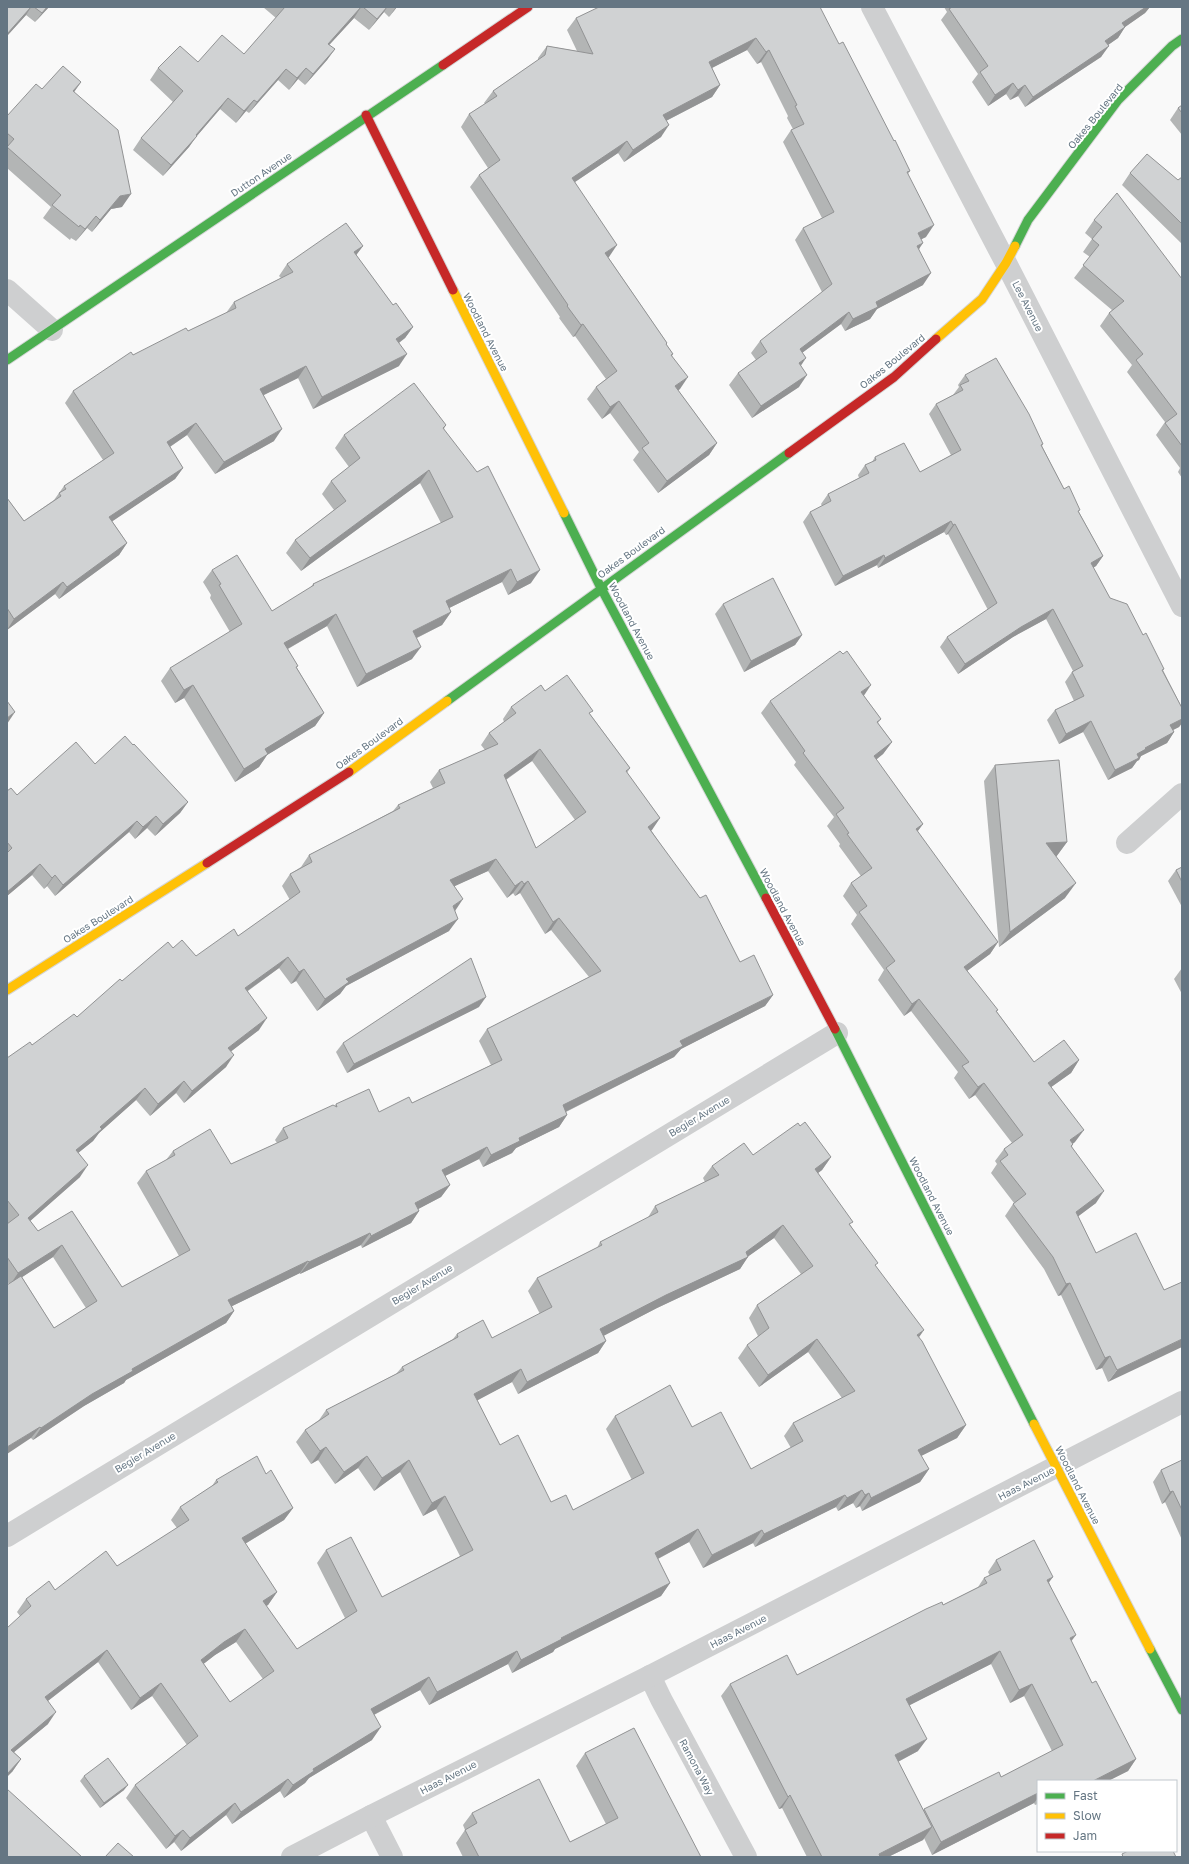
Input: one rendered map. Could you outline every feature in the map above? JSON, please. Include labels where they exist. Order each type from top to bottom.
[{"type":"street","name":"Dutton Avenue","points":[[7,360],[528,7]]},
{"type":"street","name":"Lee Avenue","points":[[872,7],[1006,263],[1182,606]]},
{"type":"street","name":"Oakes Boulevard","points":[[7,990],[349,772],[894,377],[982,299],[1006,263],[1028,220],[1118,100],[1172,46],[1182,40]]},
{"type":"street","name":"Woodland Avenue","points":[[366,116],[601,588],[837,1033],[1056,1467],[1182,1710]]},
{"type":"street","points":[[7,290],[52,330]]},
{"type":"street","points":[[1127,842],[1182,794]]},
{"type":"street","name":"Begier Avenue","points":[[7,1536],[837,1033]]},
{"type":"street","name":"Haas Avenue","points":[[292,1857],[650,1676],[1182,1402]]},
{"type":"street","name":"Ramona Way","points":[[650,1676],[746,1857]]},
{"type":"street","points":[[371,1816],[392,1857]]},
{"type":"building","points":[[7,7],[31,7],[7,34]]},
{"type":"building","points":[[34,7],[47,7],[42,13]]},
{"type":"building","points":[[285,7],[361,7],[328,44],[335,49],[313,74],[306,68],[297,78],[286,69],[257,102],[254,100],[244,111],[228,98],[171,165],[141,138],[183,91],[158,68],[180,46],[198,62],[222,35],[244,54]]},
{"type":"building","points":[[363,7],[387,7],[377,19]]},
{"type":"building","points":[[599,7],[820,7],[839,44],[843,42],[894,141],[895,140],[910,171],[907,172],[934,225],[918,233],[923,243],[917,246],[931,273],[876,302],[878,307],[853,319],[849,312],[800,349],[806,358],[799,363],[807,375],[761,406],[738,373],[767,352],[760,341],[832,284],[803,228],[834,212],[791,130],[804,124],[795,106],[797,105],[769,50],[766,52],[756,38],[709,62],[720,85],[663,115],[669,125],[633,150],[627,141],[572,178],[617,245],[605,253],[667,343],[666,344],[673,354],[671,355],[688,377],[675,386],[717,443],[667,481],[642,448],[649,443],[619,401],[610,407],[596,387],[617,371],[583,324],[581,325],[567,306],[568,305],[479,175],[500,160],[469,114],[497,96],[493,91],[545,55],[547,46],[593,54],[576,18]]},
{"type":"building","points":[[952,7],[1146,7],[1122,23],[1125,27],[1105,41],[1109,46],[1033,97],[1025,85],[1018,90],[1013,83],[995,95],[980,72],[988,66],[949,9]]},
{"type":"building","points":[[63,66],[81,82],[73,91],[118,130],[131,194],[120,196],[100,220],[96,216],[85,229],[80,225],[79,227],[52,205],[61,195],[7,147],[14,139],[7,133],[7,116],[36,84],[42,89]]},
{"type":"building","points":[[1182,105],[1182,113],[1178,108]]},
{"type":"building","points":[[1147,154],[1178,180],[1182,177],[1182,224],[1130,173]]},
{"type":"building","points":[[1117,193],[1182,279],[1182,446],[1165,423],[1177,414],[1136,360],[1143,354],[1109,313],[1124,301],[1083,265],[1099,245],[1092,239],[1102,227],[1094,220]]},
{"type":"building","points":[[346,223],[363,246],[354,252],[393,305],[396,303],[413,327],[396,339],[407,354],[322,397],[306,366],[260,389],[282,429],[224,462],[196,423],[167,442],[183,468],[109,517],[127,543],[67,587],[63,582],[14,619],[7,608],[7,498],[24,521],[61,496],[59,493],[66,489],[64,486],[114,453],[73,391],[131,352],[133,355],[186,328],[188,331],[236,308],[234,302],[293,272],[287,264]]},
{"type":"building","points":[[996,358],[1029,414],[1043,444],[1041,445],[1064,489],[1069,486],[1080,510],[1078,511],[1103,556],[1091,563],[1110,598],[1127,604],[1143,635],[1146,633],[1164,669],[1162,670],[1182,708],[1182,719],[1170,725],[1174,732],[1145,748],[1146,749],[1137,754],[1139,758],[1115,770],[1091,721],[1066,734],[1055,710],[1084,696],[1072,672],[1083,666],[1053,609],[1021,627],[965,664],[947,637],[997,603],[955,524],[953,525],[951,521],[885,558],[884,555],[843,576],[810,512],[831,501],[828,494],[869,473],[865,465],[876,460],[875,457],[904,443],[920,472],[961,450],[936,404],[963,390],[960,385],[969,381],[965,375]]},
{"type":"building","points":[[414,383],[446,425],[443,428],[477,472],[488,466],[540,570],[517,582],[511,569],[446,601],[451,612],[413,631],[421,647],[366,674],[336,614],[284,643],[298,666],[296,667],[324,713],[265,749],[268,754],[244,769],[193,685],[184,690],[170,668],[242,624],[212,570],[237,555],[272,611],[314,585],[313,584],[453,517],[429,470],[310,558],[295,540],[346,501],[331,481],[360,458],[344,435]]},
{"type":"building","points":[[773,578],[802,635],[751,661],[723,604]]},
{"type":"building","points":[[840,651],[843,654],[847,651],[871,685],[861,692],[881,719],[877,722],[892,742],[874,756],[923,824],[916,829],[998,942],[964,967],[998,1010],[996,1011],[1034,1062],[1064,1040],[1079,1060],[1048,1083],[1084,1130],[1070,1140],[1073,1144],[1071,1146],[1104,1191],[1076,1212],[1096,1253],[1136,1233],[1164,1290],[1182,1282],[1182,1339],[1117,1370],[1110,1356],[1105,1358],[1070,1283],[1066,1284],[1053,1257],[1013,1204],[1026,1194],[1000,1161],[1008,1155],[1004,1149],[1023,1135],[984,1083],[978,1087],[962,1066],[969,1062],[919,999],[912,1004],[886,968],[895,961],[859,912],[867,906],[851,883],[872,868],[847,834],[849,833],[836,814],[844,808],[803,753],[805,751],[770,701]]},
{"type":"building","points":[[567,675],[593,711],[589,713],[630,768],[626,771],[660,818],[648,827],[700,898],[706,895],[740,962],[754,955],[773,995],[680,1041],[683,1046],[563,1105],[567,1115],[519,1138],[520,1141],[491,1155],[487,1147],[442,1170],[450,1185],[415,1203],[419,1211],[371,1236],[370,1233],[228,1300],[234,1311],[132,1369],[133,1371],[92,1394],[41,1428],[40,1427],[7,1447],[7,1285],[21,1276],[54,1328],[97,1301],[62,1245],[18,1273],[7,1257],[7,1224],[19,1215],[7,1200],[7,1058],[30,1042],[32,1045],[74,1014],[77,1017],[120,979],[122,981],[168,942],[173,948],[182,940],[196,956],[234,929],[238,936],[300,892],[290,874],[312,862],[309,855],[400,808],[398,805],[445,783],[439,770],[498,744],[489,733],[516,713],[511,707],[541,685],[545,691]],"holes":[[[540,749],[586,812],[536,848],[504,775]],[[496,859],[515,886],[522,881],[524,884],[528,881],[553,922],[559,918],[601,971],[487,1029],[502,1060],[412,1103],[409,1097],[379,1112],[369,1089],[336,1104],[337,1107],[333,1105],[283,1128],[288,1138],[231,1164],[210,1129],[173,1151],[175,1155],[146,1171],[190,1250],[122,1287],[72,1211],[38,1231],[28,1218],[88,1165],[76,1150],[102,1129],[100,1127],[145,1088],[158,1104],[184,1081],[192,1091],[234,1055],[228,1048],[267,1018],[245,988],[288,957],[299,972],[304,969],[325,999],[349,982],[346,979],[458,919],[453,906],[463,899],[450,880]]]},
{"type":"building","points":[[7,701],[15,712],[7,718]]},
{"type":"building","points":[[125,736],[188,802],[163,824],[156,816],[143,827],[137,821],[63,885],[55,875],[52,878],[40,864],[7,892],[7,853],[12,848],[7,842],[7,791],[11,788],[17,795],[76,742],[95,764]]},
{"type":"building","points":[[1059,760],[1067,842],[1046,843],[1076,883],[1010,932],[995,765]]},
{"type":"building","points":[[1182,867],[1182,882],[1176,870]]},
{"type":"building","points":[[471,958],[486,997],[354,1064],[343,1043]]},
{"type":"building","points":[[805,1122],[831,1157],[815,1169],[853,1222],[849,1224],[878,1263],[875,1265],[924,1330],[917,1335],[922,1341],[966,1425],[918,1450],[929,1469],[871,1498],[869,1493],[865,1495],[862,1490],[847,1498],[845,1495],[764,1534],[762,1530],[712,1555],[698,1529],[655,1553],[670,1583],[521,1660],[517,1651],[437,1692],[429,1677],[371,1709],[381,1727],[313,1769],[314,1771],[293,1785],[288,1779],[241,1812],[235,1803],[190,1838],[183,1830],[175,1836],[135,1785],[198,1736],[161,1683],[140,1698],[107,1650],[45,1697],[56,1712],[11,1750],[21,1759],[7,1774],[7,1628],[31,1606],[26,1599],[49,1581],[55,1590],[106,1551],[117,1566],[189,1520],[180,1507],[218,1482],[216,1480],[257,1456],[266,1474],[271,1470],[293,1508],[242,1538],[277,1592],[263,1601],[297,1649],[357,1611],[326,1550],[351,1537],[382,1597],[473,1550],[445,1496],[432,1503],[409,1460],[382,1478],[367,1456],[344,1472],[326,1447],[320,1451],[305,1430],[329,1414],[326,1410],[404,1370],[402,1367],[458,1337],[457,1334],[483,1320],[492,1338],[552,1307],[537,1278],[602,1245],[600,1242],[658,1212],[655,1206],[719,1175],[712,1166],[744,1143],[753,1155],[798,1123],[800,1126]],"holes":[[[783,1225],[813,1266],[757,1305],[769,1328],[747,1345],[768,1375],[817,1339],[855,1391],[793,1423],[803,1441],[751,1469],[721,1412],[692,1427],[670,1385],[615,1416],[644,1473],[573,1510],[566,1495],[551,1502],[518,1435],[500,1445],[474,1394],[521,1369],[527,1382],[606,1341],[600,1329],[666,1295],[748,1257],[746,1252]],[[245,1629],[274,1671],[230,1702],[201,1660],[224,1642]]]},
{"type":"building","points":[[1182,1460],[1182,1510],[1173,1491],[1170,1492],[1161,1470]]},
{"type":"building","points":[[1034,1540],[1053,1577],[1047,1580],[1076,1635],[1070,1638],[1092,1683],[1096,1681],[1136,1759],[1095,1780],[1037,1780],[1037,1794],[941,1842],[924,1809],[999,1772],[1001,1777],[1063,1745],[1032,1684],[1019,1690],[1000,1651],[906,1699],[927,1739],[895,1755],[932,1827],[879,1854],[880,1857],[822,1857],[790,1795],[788,1797],[730,1684],[787,1655],[797,1675],[926,1609],[942,1602],[943,1605],[987,1583],[984,1578],[1001,1570],[996,1560]]},
{"type":"building","points":[[634,1728],[701,1857],[479,1857],[465,1830],[477,1823],[472,1813],[539,1779],[570,1842],[618,1818],[585,1753]]},
{"type":"building","points":[[108,1758],[128,1785],[104,1803],[84,1776]]},
{"type":"building","points":[[7,1789],[82,1857],[7,1857]]},
{"type":"building","points":[[118,1843],[134,1857],[105,1857]]},
{"type":"building","points":[[1126,1852],[1174,1852],[1176,1857],[1123,1857],[1122,1854]]},
{"type":"traffic: fast","points":[[1015,246],[1028,220],[1118,100],[1172,46],[1182,39]]},
{"type":"traffic: fast","points":[[7,360],[443,65]]},
{"type":"traffic: fast","points":[[447,701],[789,453]]},
{"type":"traffic: fast","points":[[564,513],[601,588],[766,898]]},
{"type":"traffic: fast","points":[[835,1029],[1034,1424]]},
{"type":"traffic: fast","points":[[1150,1649],[1182,1710]]},
{"type":"traffic: slow","points":[[936,339],[982,299],[1006,263],[1015,246]]},
{"type":"traffic: slow","points":[[453,290],[564,513]]},
{"type":"traffic: slow","points":[[349,772],[447,701]]},
{"type":"traffic: slow","points":[[7,990],[207,863]]},
{"type":"traffic: slow","points":[[1034,1424],[1150,1649]]},
{"type":"traffic: jam","points":[[443,65],[528,7]]},
{"type":"traffic: jam","points":[[366,115],[453,290]]},
{"type":"traffic: jam","points":[[789,453],[894,377],[936,339]]},
{"type":"traffic: jam","points":[[207,863],[349,772]]},
{"type":"traffic: jam","points":[[766,898],[835,1029]]}]
